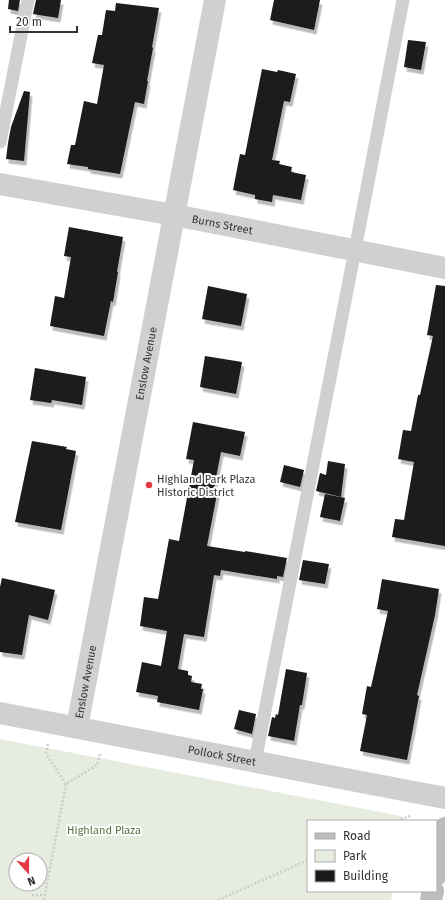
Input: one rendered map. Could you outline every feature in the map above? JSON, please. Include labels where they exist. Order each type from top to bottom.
[{"type":"street","name":"Enslow Avenue","points":[[77,727],[215,0]]},
{"type":"street","name":"Burns Street","points":[[0,184],[174,215],[445,268]]},
{"type":"street","name":"Pollock Street","points":[[0,712],[445,798]]},
{"type":"street","points":[[437,870],[445,828]]},
{"type":"lane","points":[[0,142],[28,0]]},
{"type":"lane","points":[[256,762],[403,0]]},
{"type":"path","points":[[44,900],[66,784],[46,754],[48,746]]},
{"type":"path","points":[[66,784],[97,764],[99,756]]},
{"type":"path","points":[[400,820],[410,816]]},
{"type":"path","points":[[218,900],[307,860]]},
{"type":"path","points":[[32,895],[44,895]]},
{"type":"green space","name":"Highland Plaza","points":[[0,739],[401,816],[405,820],[307,820],[307,892],[393,892],[391,900],[0,900]]},
{"type":"building","points":[[9,0],[20,0],[18,11],[8,9]]},
{"type":"building","points":[[36,0],[61,0],[58,18],[33,14]]},
{"type":"building","points":[[274,0],[320,0],[314,30],[270,20]]},
{"type":"building","points":[[116,3],[159,8],[144,104],[135,102],[120,174],[67,164],[71,145],[75,145],[84,101],[97,104],[104,65],[92,63],[98,35],[102,35],[106,10],[115,11]]},
{"type":"building","points":[[408,40],[426,42],[421,70],[404,67]]},
{"type":"building","points":[[262,69],[277,72],[278,70],[296,74],[290,102],[284,101],[272,160],[280,161],[279,164],[292,167],[291,172],[306,175],[301,200],[273,195],[272,202],[255,199],[255,195],[233,190],[240,154],[245,155]]},
{"type":"building","points":[[24,91],[30,92],[24,161],[6,159],[11,127]]},
{"type":"building","points":[[69,227],[123,237],[113,302],[111,301],[104,336],[50,326],[55,296],[64,298],[71,257],[64,256]]},
{"type":"building","points":[[436,285],[445,286],[445,546],[392,537],[395,519],[404,520],[414,462],[398,459],[403,430],[411,431],[418,395],[420,395],[433,336],[427,335]]},
{"type":"building","points":[[208,286],[247,294],[241,326],[202,319]]},
{"type":"building","points":[[205,356],[242,362],[236,394],[200,387]]},
{"type":"building","points":[[35,368],[86,377],[82,405],[52,400],[51,403],[30,400]]},
{"type":"building","points":[[193,422],[245,432],[240,456],[221,452],[214,488],[218,489],[207,546],[287,558],[283,577],[277,576],[277,579],[221,570],[220,576],[214,575],[204,637],[184,634],[178,669],[188,671],[188,675],[192,676],[191,682],[202,684],[201,689],[203,689],[199,710],[157,702],[158,696],[136,692],[142,662],[161,666],[167,631],[140,626],[144,597],[158,599],[169,539],[179,541],[194,460],[186,459]]},
{"type":"building","points":[[32,441],[67,447],[66,449],[76,451],[61,530],[15,522]]},
{"type":"building","points":[[328,461],[345,464],[341,497],[316,491],[320,473],[326,475]]},
{"type":"building","points":[[284,465],[304,470],[300,487],[280,482]]},
{"type":"building","points":[[325,494],[345,498],[340,521],[320,517]]},
{"type":"building","points":[[303,560],[329,564],[325,584],[299,580]]},
{"type":"building","points":[[2,578],[55,590],[48,620],[29,615],[22,655],[0,652],[0,587]]},
{"type":"building","points":[[382,579],[439,589],[435,615],[417,695],[419,696],[407,760],[360,751],[367,715],[362,714],[367,686],[371,687],[388,611],[377,609]]},
{"type":"building","points":[[286,669],[307,673],[294,741],[268,736],[272,717],[275,718],[276,714],[278,715]]},
{"type":"building","points":[[239,710],[256,714],[252,734],[234,729]]},
{"type":"place","name":"Highland Park Plaza Historic District","points":[[149,485]]}]
